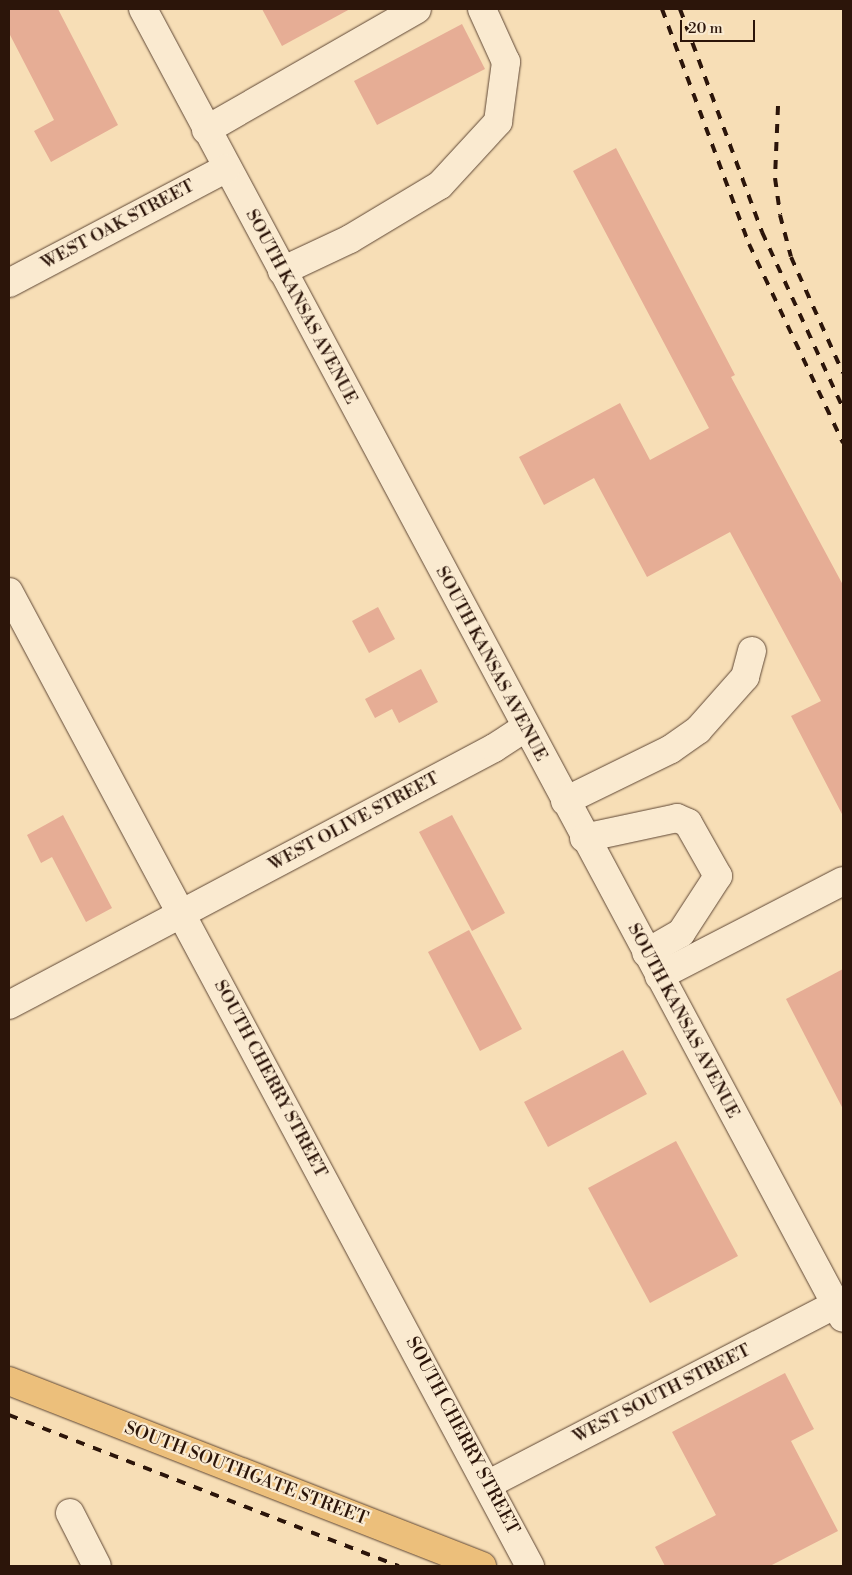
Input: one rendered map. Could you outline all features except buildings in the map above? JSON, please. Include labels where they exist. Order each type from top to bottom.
[{"type":"main road","name":"SOUTH SOUTHGATE STREET","points":[[9,1382],[482,1566]]},
{"type":"street","name":"SOUTH KANSAS AVENUE","points":[[143,9],[525,728],[840,1311]]},
{"type":"street","points":[[206,130],[417,9]]},
{"type":"street","points":[[282,271],[350,239],[440,185],[498,122],[506,62],[482,9]]},
{"type":"street","name":"WEST OAK STREET","points":[[9,283],[227,168]]},
{"type":"street","name":"SOUTH CHERRY STREET","points":[[9,592],[180,914],[488,1484],[530,1566]]},
{"type":"street","points":[[565,801],[671,749],[698,730],[745,677],[752,652]]},
{"type":"street","name":"WEST OLIVE STREET","points":[[9,1005],[494,748],[525,728]]},
{"type":"street","points":[[584,838],[677,818],[688,823],[718,876],[681,932],[653,964]]},
{"type":"street","points":[[653,964],[843,881]]},
{"type":"street","name":"WEST SOUTH STREET","points":[[488,1484],[840,1311]]},
{"type":"street","points":[[70,1514],[97,1566]]},
{"type":"railway","points":[[662,9],[749,244],[843,443]]},
{"type":"railway","points":[[680,9],[762,232],[843,408]]},
{"type":"railway","points":[[778,106],[775,178],[780,215],[791,257],[843,373]]},
{"type":"railway","points":[[9,1415],[399,1566]]}]
